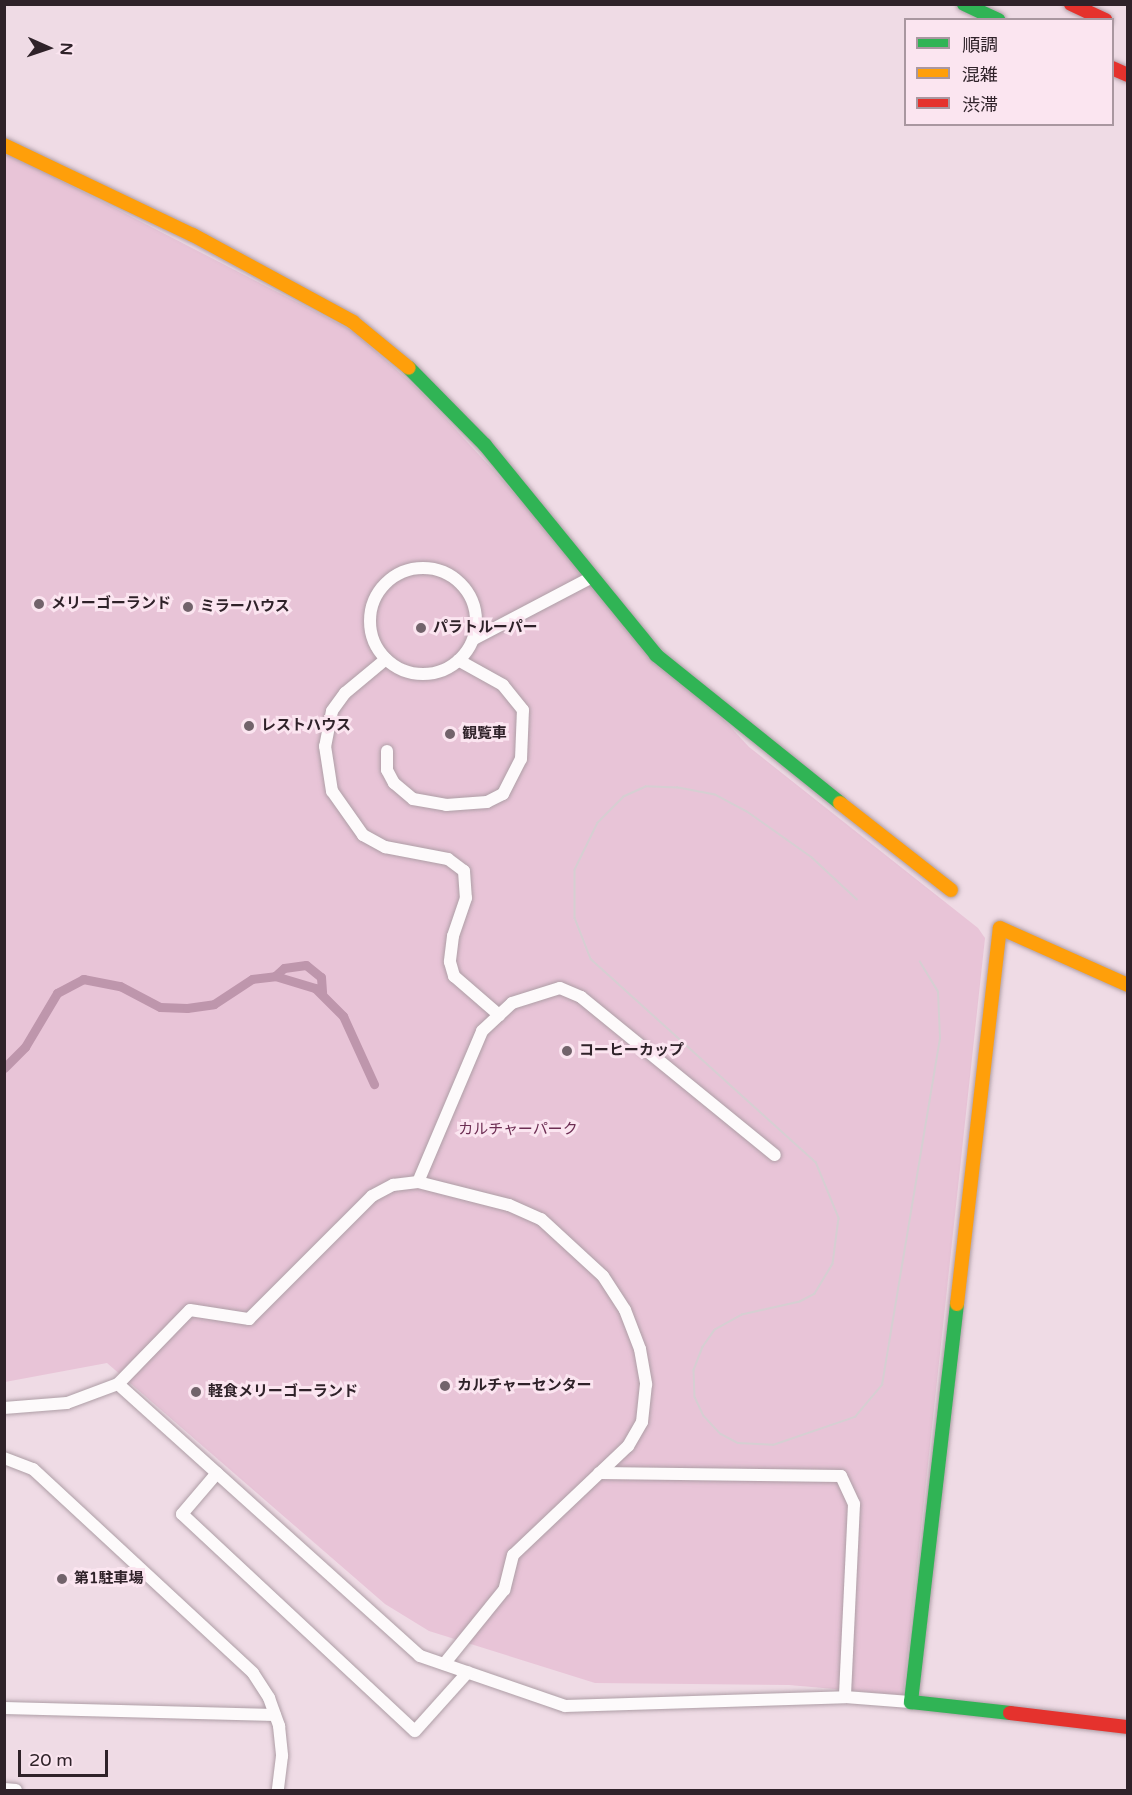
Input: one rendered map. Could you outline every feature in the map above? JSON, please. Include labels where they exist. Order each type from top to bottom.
[{"type":"street","points":[[964,4],[995,18]]},
{"type":"street","points":[[1071,4],[1101,18]]},
{"type":"street","points":[[1114,68],[1128,75]]},
{"type":"street","points":[[4,145],[147,211],[353,322],[418,375],[485,444],[656,655],[742,728],[951,890]]},
{"type":"street","points":[[1128,985],[1000,928],[911,1702],[1128,1727]]},
{"type":"lane","points":[[474,639],[477,619],[472,600],[461,584],[435,570],[406,570],[389,580],[377,595],[370,614],[371,634],[386,659],[411,674],[430,675],[458,660],[474,639],[592,577]]},
{"type":"lane","points":[[386,659],[345,693],[332,711],[325,746],[332,791],[363,835],[385,847],[448,859],[464,871],[466,898],[453,936],[450,962],[454,976],[499,1015]]},
{"type":"lane","points":[[387,751],[387,770],[394,783],[413,799],[446,805],[487,802],[503,794],[521,759],[523,710],[503,685],[458,660]]},
{"type":"lane","points":[[418,1182],[482,1031],[512,1003],[537,993],[560,988],[570,991],[775,1155]]},
{"type":"lane","points":[[4,1408],[67,1403],[118,1384],[190,1310],[249,1319],[372,1196],[393,1185],[418,1182],[510,1205],[541,1219],[603,1276],[626,1310],[640,1348],[646,1384],[642,1422],[628,1446],[513,1555],[504,1590],[444,1664]]},
{"type":"lane","points":[[118,1384],[420,1656],[565,1706],[845,1696],[911,1702]]},
{"type":"lane","points":[[4,1458],[33,1469],[252,1673],[269,1698],[275,1715],[282,1756],[278,1791]]},
{"type":"lane","points":[[217,1473],[182,1514],[415,1731],[468,1672]]},
{"type":"lane","points":[[600,1473],[841,1476],[854,1504],[845,1696]]},
{"type":"lane","points":[[4,1708],[275,1715]]},
{"type":"lane","points":[[4,1789],[16,1791]]},
{"type":"green space","name":"カルチャーパーク","points":[[4,151],[353,331],[421,392],[749,747],[978,928],[985,938],[903,1695],[789,1685],[595,1683],[429,1631],[385,1604],[107,1363],[5,1382]]},
{"type":"waterway","points":[[275,976],[284,968],[306,965],[321,977],[322,993]]},
{"type":"waterway","points":[[4,1068],[25,1047],[57,993],[83,979],[120,986],[160,1007],[187,1008],[214,1004],[252,979],[275,976],[315,988],[343,1016],[374,1084]]},
{"type":"tram line","points":[[857,900],[812,858],[747,812],[715,795],[678,788],[646,787],[624,797],[598,823],[575,870],[575,918],[591,959],[816,1162],[839,1218],[833,1264],[815,1294],[800,1302],[742,1315],[715,1330],[703,1347],[694,1370],[695,1397],[704,1416],[721,1434],[738,1443],[773,1445],[855,1417],[882,1385],[940,1039],[938,992],[920,962]]},
{"type":"traffic: fast","points":[[964,4],[995,18]]},
{"type":"traffic: fast","points":[[409,368],[485,445],[656,655],[840,803]]},
{"type":"traffic: fast","points":[[957,1304],[911,1702],[1010,1713]]},
{"type":"traffic: slow","points":[[4,145],[193,235],[353,322],[409,368]]},
{"type":"traffic: slow","points":[[840,803],[951,890]]},
{"type":"traffic: slow","points":[[957,1304],[1000,928],[1128,985]]},
{"type":"traffic: jam","points":[[1071,4],[1101,18]]},
{"type":"traffic: jam","points":[[1114,69],[1128,75]]},
{"type":"traffic: jam","points":[[1010,1713],[1128,1727]]},
{"type":"place","name":"メリーゴーランド","points":[[39,604]]},
{"type":"place","name":"ミラーハウス","points":[[188,607]]},
{"type":"place","name":"パラトルーパー","points":[[421,628]]},
{"type":"place","name":"レストハウス","points":[[249,726]]},
{"type":"place","name":"観覧車","points":[[450,734]]},
{"type":"place","name":"コーヒーカップ","points":[[567,1051]]},
{"type":"place","name":"カルチャーセンター","points":[[445,1386]]},
{"type":"place","name":"軽食メリーゴーランド","points":[[196,1392]]},
{"type":"place","name":"第1駐車場","points":[[62,1579]]}]
